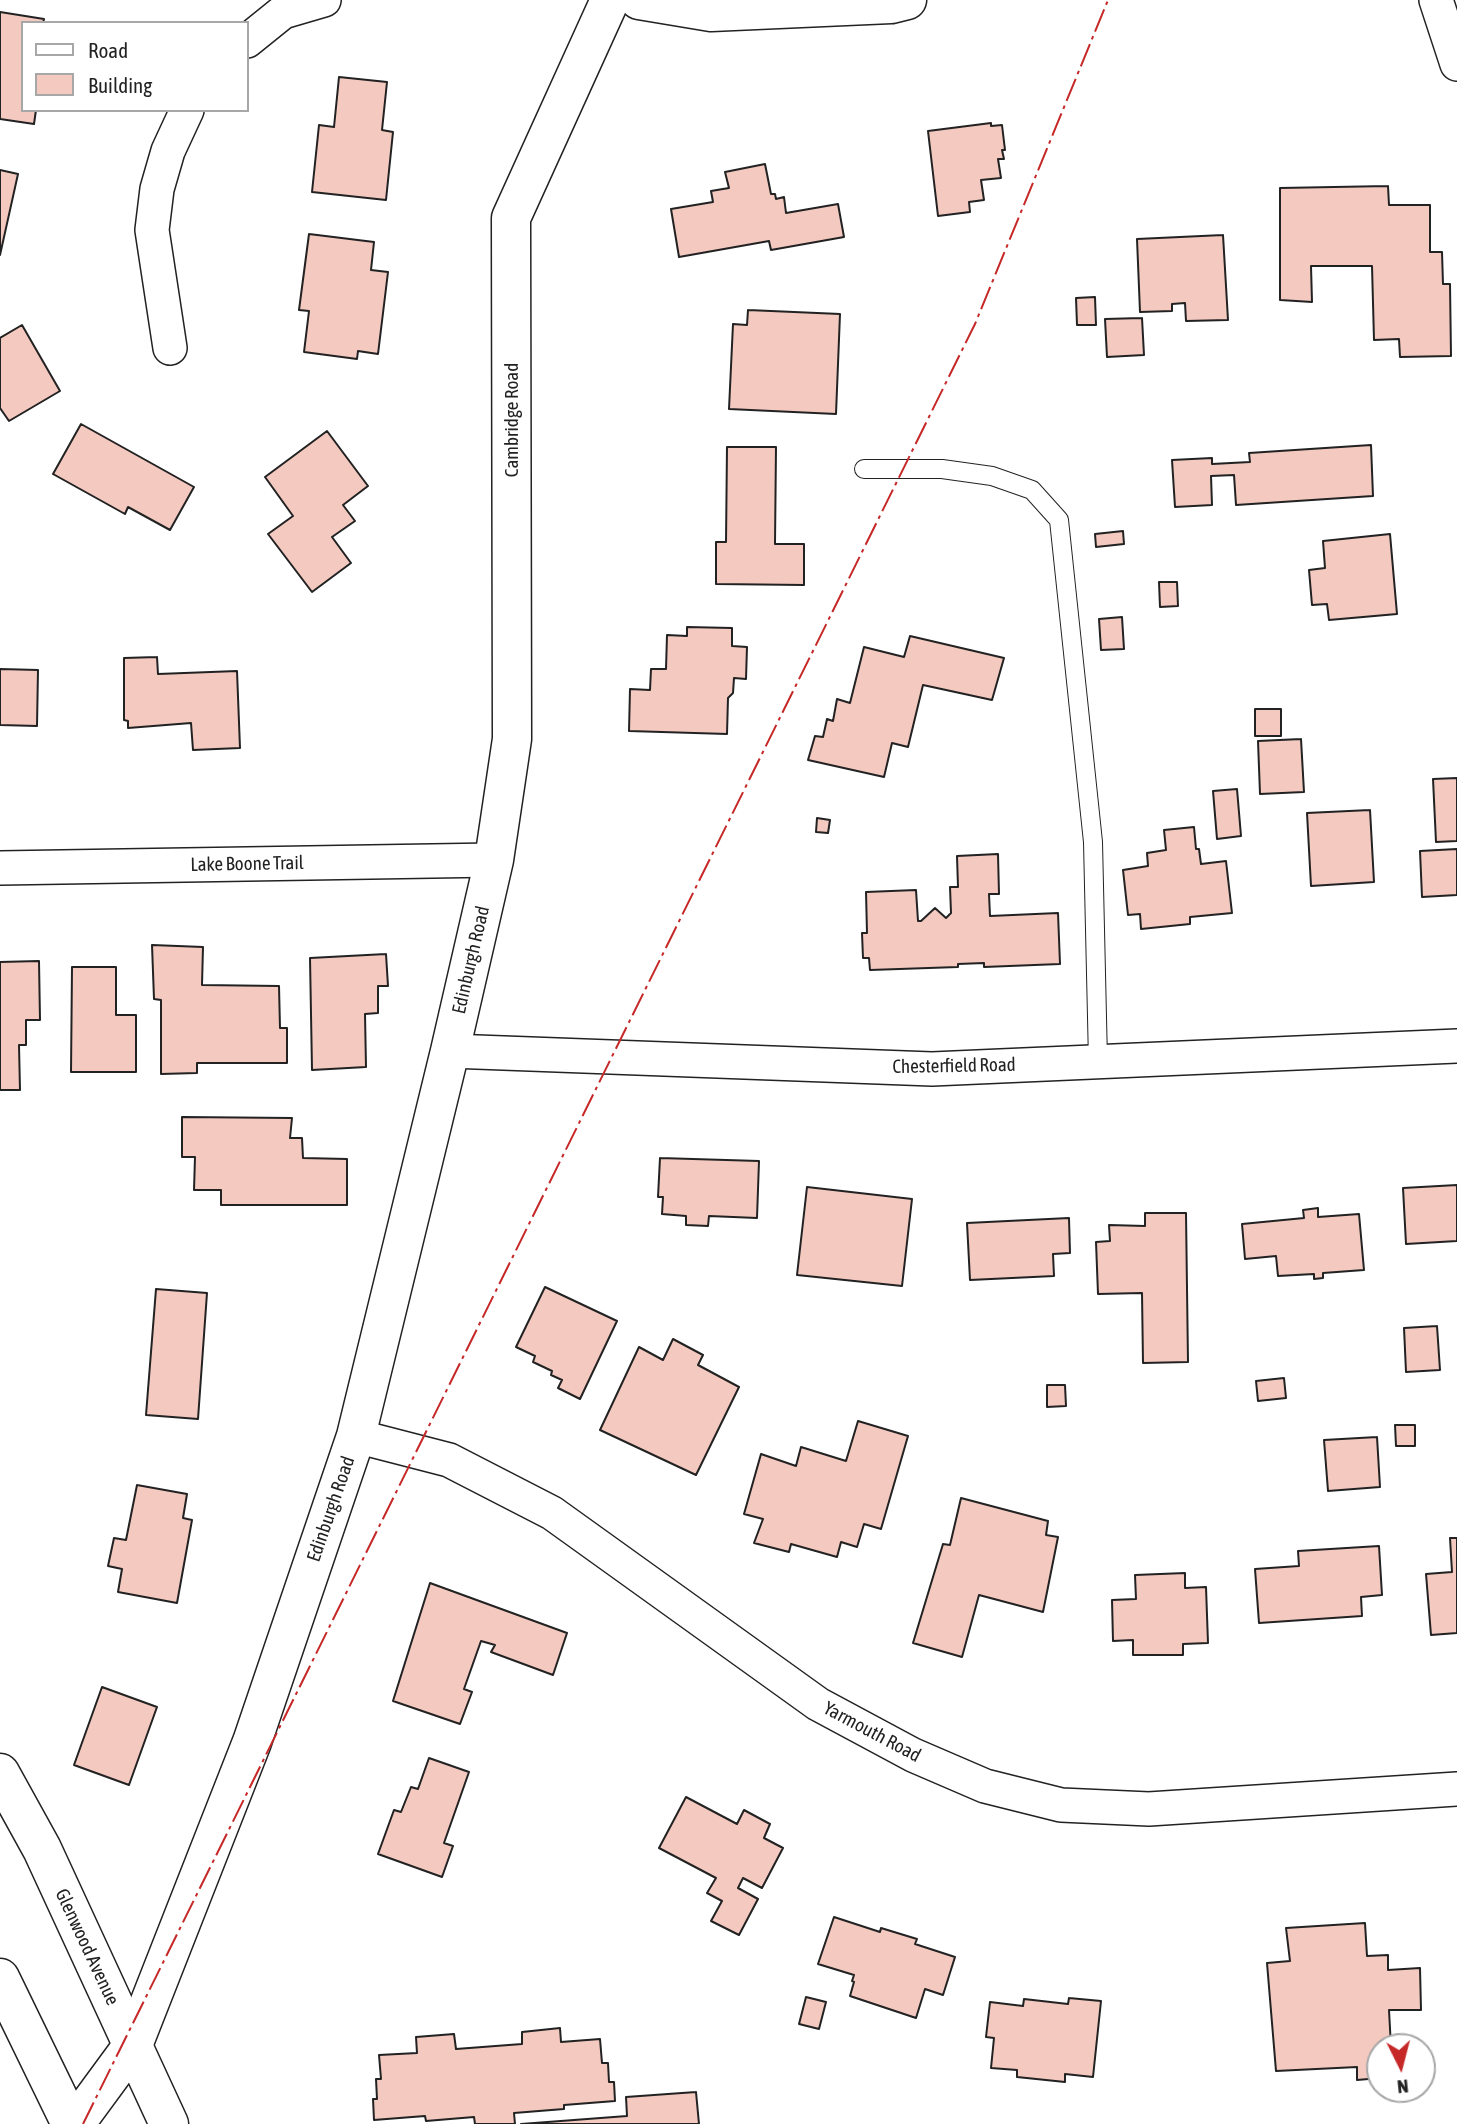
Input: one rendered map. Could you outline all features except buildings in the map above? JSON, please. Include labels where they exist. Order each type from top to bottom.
[{"type":"street","points":[[248,40],[283,12],[324,0]]},
{"type":"street","name":"Cambridge Road","points":[[494,860],[512,739],[512,218],[610,0]]},
{"type":"street","points":[[639,0],[711,12],[891,4],[906,0]]},
{"type":"street","points":[[1436,0],[1457,64]]},
{"type":"street","points":[[170,348],[152,230],[157,189],[168,151],[186,112]]},
{"type":"street","name":"Lake Boone Trail","points":[[0,868],[494,860]]},
{"type":"street","name":"Edinburgh Road","points":[[73,2124],[133,2045],[252,1742],[356,1436],[494,860]]},
{"type":"street","name":"Chesterfield Road","points":[[450,1051],[932,1069],[1457,1046]]},
{"type":"street","name":"Yarmouth Road","points":[[356,1436],[449,1460],[552,1513],[818,1704],[913,1755],[985,1786],[1061,1805],[1149,1809],[1457,1789]]},
{"type":"street","name":"Glenwood Avenue","points":[[0,1773],[41,1849],[169,2124]]},
{"type":"street","points":[[0,1978],[73,2124]]},
{"type":"lane","points":[[864,469],[942,469],[992,476],[1032,490],[1059,520],[1093,842],[1098,1061]]},
{"type":"power","points":[[83,2124],[975,324],[1108,0]]}]
